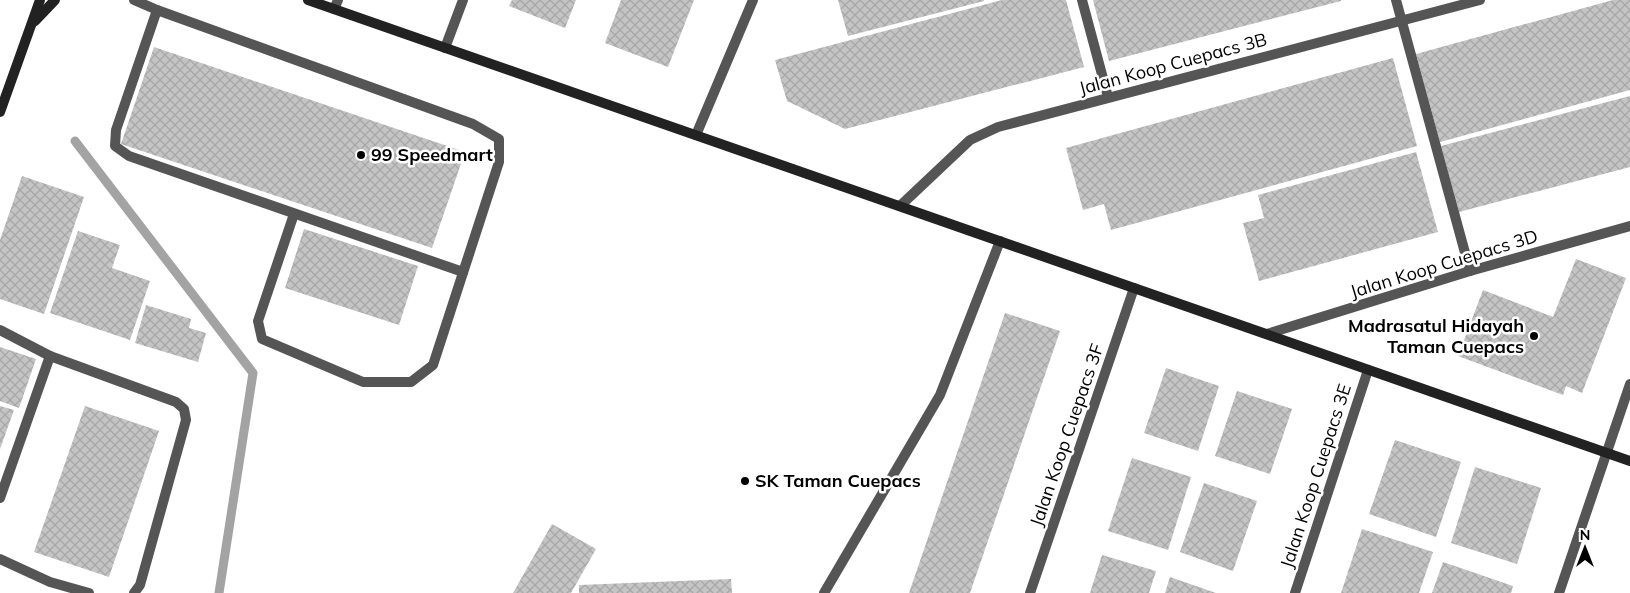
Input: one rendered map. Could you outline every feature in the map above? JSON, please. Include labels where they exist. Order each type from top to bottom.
[{"type":"street","points":[[0,112],[40,0]]},
{"type":"street","points":[[30,29],[44,10],[55,0]]},
{"type":"street","points":[[134,0],[473,124],[499,139],[499,162],[433,365],[411,382],[363,382],[262,339],[258,321],[294,214]]},
{"type":"street","points":[[308,0],[336,4],[445,48],[1630,461]]},
{"type":"street","points":[[445,48],[463,0]]},
{"type":"street","points":[[696,135],[753,0]]},
{"type":"street","points":[[1082,0],[1108,97]]},
{"type":"street","points":[[1396,0],[1470,272]]},
{"type":"street","name":"Jalan Koop Cuepacs 3B","points":[[900,206],[970,140],[998,127],[1480,0]]},
{"type":"street","points":[[157,10],[116,130],[116,146],[129,156],[463,272]]},
{"type":"street","name":"Jalan Koop Cuepacs 3D","points":[[1267,334],[1470,272],[1630,226]]},
{"type":"street","points":[[824,593],[940,395],[1000,241]]},
{"type":"street","name":"Jalan Koop Cuepacs 3F","points":[[1030,593],[1134,288]]},
{"type":"street","points":[[0,330],[50,356],[176,402],[184,409],[186,420],[140,585],[134,593]]},
{"type":"street","points":[[0,498],[50,356]]},
{"type":"street","name":"Jalan Koop Cuepacs 3E","points":[[1295,593],[1368,370]]},
{"type":"street","points":[[1559,593],[1630,384]]},
{"type":"street","points":[[0,559],[50,582],[89,593]]},
{"type":"building","points":[[512,0],[576,0],[565,28],[509,6]]},
{"type":"building","points":[[621,0],[694,0],[668,67],[605,43]]},
{"type":"building","points":[[838,0],[984,0],[984,1],[848,36]]},
{"type":"building","points":[[1002,0],[1066,0],[1084,67],[845,129],[787,101],[775,60]]},
{"type":"building","points":[[1093,0],[1341,0],[1341,1],[1109,61]]},
{"type":"building","points":[[1613,0],[1630,0],[1630,90],[1440,142],[1416,54]]},
{"type":"building","points":[[154,47],[465,152],[432,248],[121,144]]},
{"type":"building","points":[[1393,58],[1417,146],[1111,230],[1104,204],[1083,210],[1066,148]]},
{"type":"building","points":[[1630,96],[1630,167],[1459,212],[1441,146]]},
{"type":"building","points":[[1416,152],[1438,232],[1259,281],[1243,223],[1264,218],[1258,195]]},
{"type":"building","points":[[22,176],[84,197],[44,314],[0,299],[0,240]]},
{"type":"building","points":[[304,229],[418,266],[399,325],[285,288]]},
{"type":"building","points":[[78,231],[120,245],[112,268],[150,281],[130,340],[50,313]]},
{"type":"building","name":"Madrasatul Hidayah Taman Cuepacs","points":[[1576,259],[1626,278],[1582,393],[1566,386],[1563,395],[1458,356],[1483,290],[1553,317]]},
{"type":"building","points":[[146,305],[191,319],[189,328],[206,333],[198,362],[135,343]]},
{"type":"building","points":[[1005,313],[1060,331],[970,593],[909,593]]},
{"type":"building","points":[[0,347],[36,359],[19,408],[0,401]]},
{"type":"building","points":[[1166,368],[1219,386],[1198,451],[1144,433]]},
{"type":"building","points":[[1237,391],[1292,409],[1270,474],[1215,456]]},
{"type":"building","points":[[0,406],[14,410],[0,449]]},
{"type":"building","points":[[85,406],[159,431],[109,577],[34,552]]},
{"type":"building","points":[[1395,440],[1461,462],[1436,537],[1369,514]]},
{"type":"building","points":[[1132,458],[1191,477],[1168,550],[1108,531]]},
{"type":"building","points":[[1475,467],[1541,488],[1517,564],[1451,543]]},
{"type":"building","points":[[1204,483],[1257,501],[1233,571],[1180,552]]},
{"type":"building","points":[[552,524],[596,549],[571,593],[513,593]]},
{"type":"building","points":[[1362,529],[1433,552],[1419,593],[1341,593]]},
{"type":"building","points":[[1102,555],[1156,571],[1149,593],[1090,593]]},
{"type":"building","points":[[1443,562],[1513,586],[1511,593],[1432,593]]},
{"type":"building","points":[[1170,577],[1216,593],[1165,593]]},
{"type":"building","points":[[731,579],[732,593],[579,593],[579,585]]},
{"type":"waterway","points":[[75,141],[253,373],[219,593]]},
{"type":"place","name":"99 Speedmart","points":[[361,155]]},
{"type":"place","name":"Madrasatul Hidayah Taman Cuepacs","points":[[1534,336]]},
{"type":"place","name":"SK Taman Cuepacs","points":[[745,481]]}]
